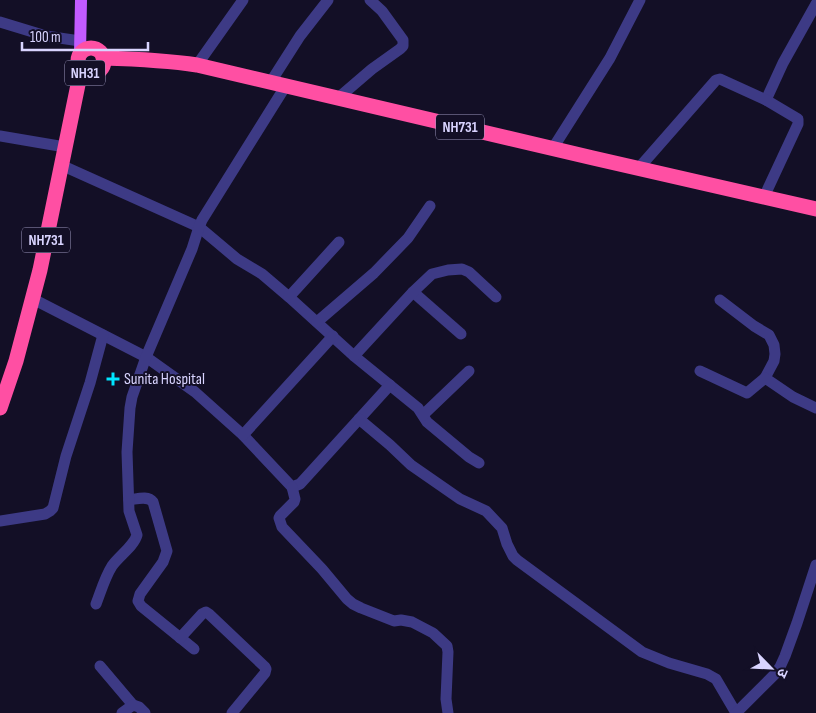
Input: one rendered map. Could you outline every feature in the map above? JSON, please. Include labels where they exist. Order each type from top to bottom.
[{"type":"highway","name":"NH31","points":[[80,47],[84,50],[96,49],[100,53],[104,64],[97,73],[85,73],[81,70],[78,65],[80,47]]},
{"type":"highway","name":"NH731","points":[[103,58],[171,61],[197,65],[816,209]]},
{"type":"highway","name":"NH731","points":[[0,408],[16,362],[33,299],[81,70]]},
{"type":"main road","points":[[80,47],[81,0]]},
{"type":"street","points":[[197,65],[243,0]]},
{"type":"street","points":[[270,83],[300,36],[328,0]]},
{"type":"street","points":[[337,99],[403,46],[403,40],[382,12],[370,0]]},
{"type":"street","points":[[553,148],[610,58],[640,0]]},
{"type":"street","points":[[766,100],[783,64],[816,4]]},
{"type":"street","points":[[0,22],[80,47]]},
{"type":"street","points":[[638,169],[716,80],[720,79],[766,100],[798,119],[798,124],[764,197]]},
{"type":"street","points":[[96,604],[112,565],[135,541],[138,535],[129,511],[127,452],[132,397],[146,358],[170,304],[199,227],[285,87]]},
{"type":"street","points":[[0,136],[65,147]]},
{"type":"street","points":[[61,165],[199,227],[237,259],[258,271],[289,296],[354,356],[418,408],[427,422],[479,464]]},
{"type":"street","points":[[317,322],[374,273],[408,238],[430,206]]},
{"type":"street","points":[[289,296],[340,242]]},
{"type":"street","points":[[354,356],[432,274],[462,269],[469,272],[496,297]]},
{"type":"street","points":[[413,292],[460,334]]},
{"type":"street","points":[[33,299],[146,358],[195,392],[243,435],[292,487],[295,499],[279,518],[282,527],[322,569],[347,599],[361,608],[385,618],[394,621],[412,622],[433,633],[447,646],[446,700],[448,713]]},
{"type":"street","points":[[700,372],[748,393],[765,378],[774,361],[774,345],[769,335],[720,300]]},
{"type":"street","points":[[0,521],[45,514],[53,508],[66,456],[103,335]]},
{"type":"street","points":[[243,435],[333,336]]},
{"type":"street","points":[[423,415],[469,371]]},
{"type":"street","points":[[765,378],[793,397],[816,408]]},
{"type":"street","points":[[292,487],[300,484],[390,385]]},
{"type":"street","points":[[359,419],[411,465],[460,499],[486,511],[502,528],[506,544],[516,560],[642,652],[669,663],[712,676],[716,679],[736,713],[775,674],[786,656],[816,565]]},
{"type":"street","points":[[129,500],[147,498],[153,502],[167,551],[163,562],[140,594],[138,601],[141,606],[194,649]]},
{"type":"street","points":[[180,638],[206,612],[265,667],[265,672],[232,713]]},
{"type":"street","points":[[100,666],[133,705],[139,707],[145,713]]},
{"type":"street","points":[[122,713],[133,705]]},
{"type":"place","name":"Sunita Hospital","points":[[113,379]]}]
